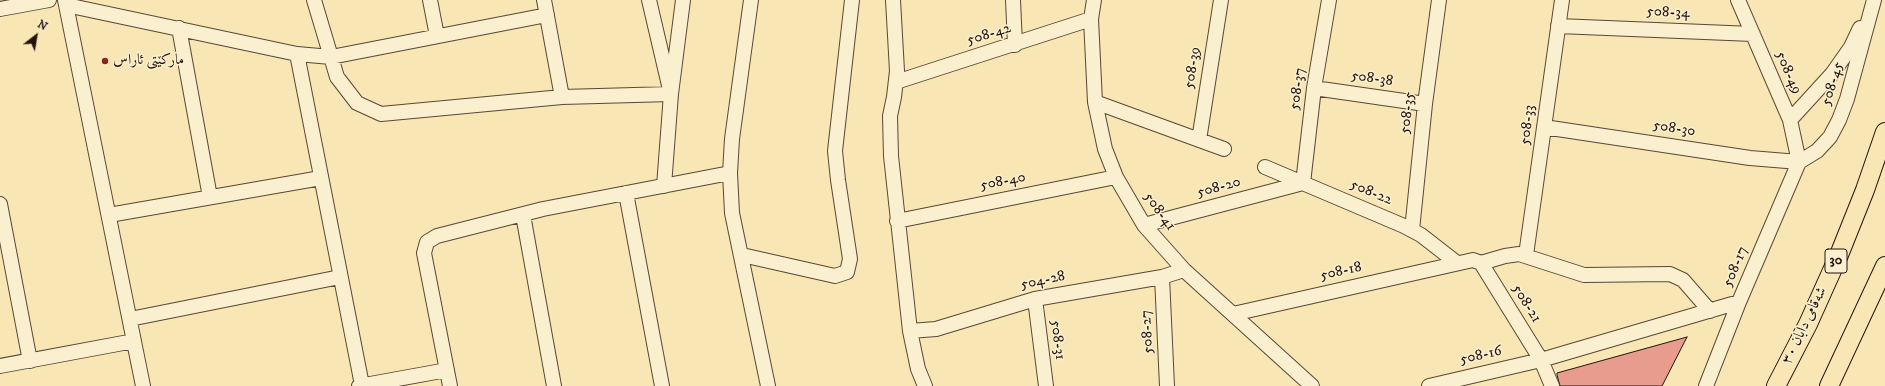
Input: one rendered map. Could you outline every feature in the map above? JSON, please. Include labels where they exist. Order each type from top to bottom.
[{"type":"main road","name":"شەقامی دابان ٣٠","points":[[1776,386],[1808,324],[1839,255],[1865,190],[1885,132]]},
{"type":"main road","points":[[1829,386],[1885,266]]},
{"type":"street","points":[[0,9],[49,0]]},
{"type":"street","points":[[314,0],[337,77],[357,103],[381,114],[562,97],[671,94]]},
{"type":"street","points":[[430,0],[437,36]]},
{"type":"street","points":[[544,0],[562,97]]},
{"type":"street","points":[[649,0],[671,94]]},
{"type":"street","points":[[664,186],[671,94],[683,0]]},
{"type":"street","points":[[751,0],[732,139],[730,173],[732,213],[742,255],[768,386]]},
{"type":"street","points":[[742,255],[835,276],[847,272],[850,259],[835,151],[852,0]]},
{"type":"street","points":[[893,0],[896,82],[890,125],[897,221],[910,331],[918,369],[924,386]]},
{"type":"street","points":[[1013,0],[1015,45]]},
{"type":"street","name":"508-41","points":[[1094,0],[1091,19],[1095,102],[1104,149],[1116,177],[1144,225],[1184,270],[1312,386]]},
{"type":"street","name":"508-39","points":[[1199,140],[1221,0]]},
{"type":"street","name":"508-37","points":[[1303,183],[1314,88],[1329,0]]},
{"type":"street","name":"508-35","points":[[1412,230],[1425,104],[1439,0]]},
{"type":"street","name":"508-33","points":[[1526,255],[1562,0]]},
{"type":"street","name":"508-49","points":[[1738,0],[1790,120],[1799,162]]},
{"type":"street","points":[[1790,120],[1832,74],[1851,48],[1874,1]]},
{"type":"street","name":"508-45","points":[[1799,162],[1817,151],[1830,137],[1839,120],[1847,99],[1874,1]]},
{"type":"street","points":[[144,386],[65,2],[297,54],[331,57],[547,15]]},
{"type":"street","name":"508-42","points":[[896,82],[1015,45],[1091,19]]},
{"type":"street","name":"508-34","points":[[1558,26],[1753,34]]},
{"type":"street","points":[[179,28],[210,197]]},
{"type":"street","points":[[297,54],[322,178],[360,386],[447,370]]},
{"type":"street","name":"508-38","points":[[1314,88],[1425,104]]},
{"type":"street","points":[[1095,102],[1224,149]]},
{"type":"street","name":"508-30","points":[[1544,127],[1750,158],[1799,162]]},
{"type":"street","name":"508-17","points":[[1706,386],[1739,302],[1799,162]]},
{"type":"street","name":"508-22","points":[[1265,167],[1412,230],[1457,263]]},
{"type":"street","points":[[450,386],[424,253],[427,242],[437,236],[543,209],[730,173]]},
{"type":"street","name":"508-40","points":[[897,221],[1116,177]]},
{"type":"street","points":[[109,215],[322,178]]},
{"type":"street","name":"508-20","points":[[1144,225],[1303,183]]},
{"type":"street","points":[[626,193],[662,386]]},
{"type":"street","points":[[0,204],[30,361]]},
{"type":"street","points":[[523,215],[554,386]]},
{"type":"street","points":[[1457,263],[1473,260],[1481,263],[1512,254],[1526,255],[1584,275],[1674,275],[1687,284],[1710,311]]},
{"type":"street","name":"508-18","points":[[1233,314],[1457,263]]},
{"type":"street","name":"508-21","points":[[1481,263],[1541,360],[1552,386]]},
{"type":"street","name":"504-28","points":[[910,331],[936,329],[1035,299],[1162,277],[1184,270]]},
{"type":"street","points":[[130,319],[340,277]]},
{"type":"street","name":"508-27","points":[[1162,277],[1165,383]]},
{"type":"street","name":"508-31","points":[[1035,299],[1046,386]]},
{"type":"street","name":"508-16","points":[[1435,385],[1541,360],[1739,302]]},
{"type":"street","points":[[0,366],[134,341]]},
{"type":"building","points":[[1687,337],[1662,386],[1560,386],[1557,373]]},
{"type":"place","name":"مارکێتی ئاراس","points":[[105,61]]}]
